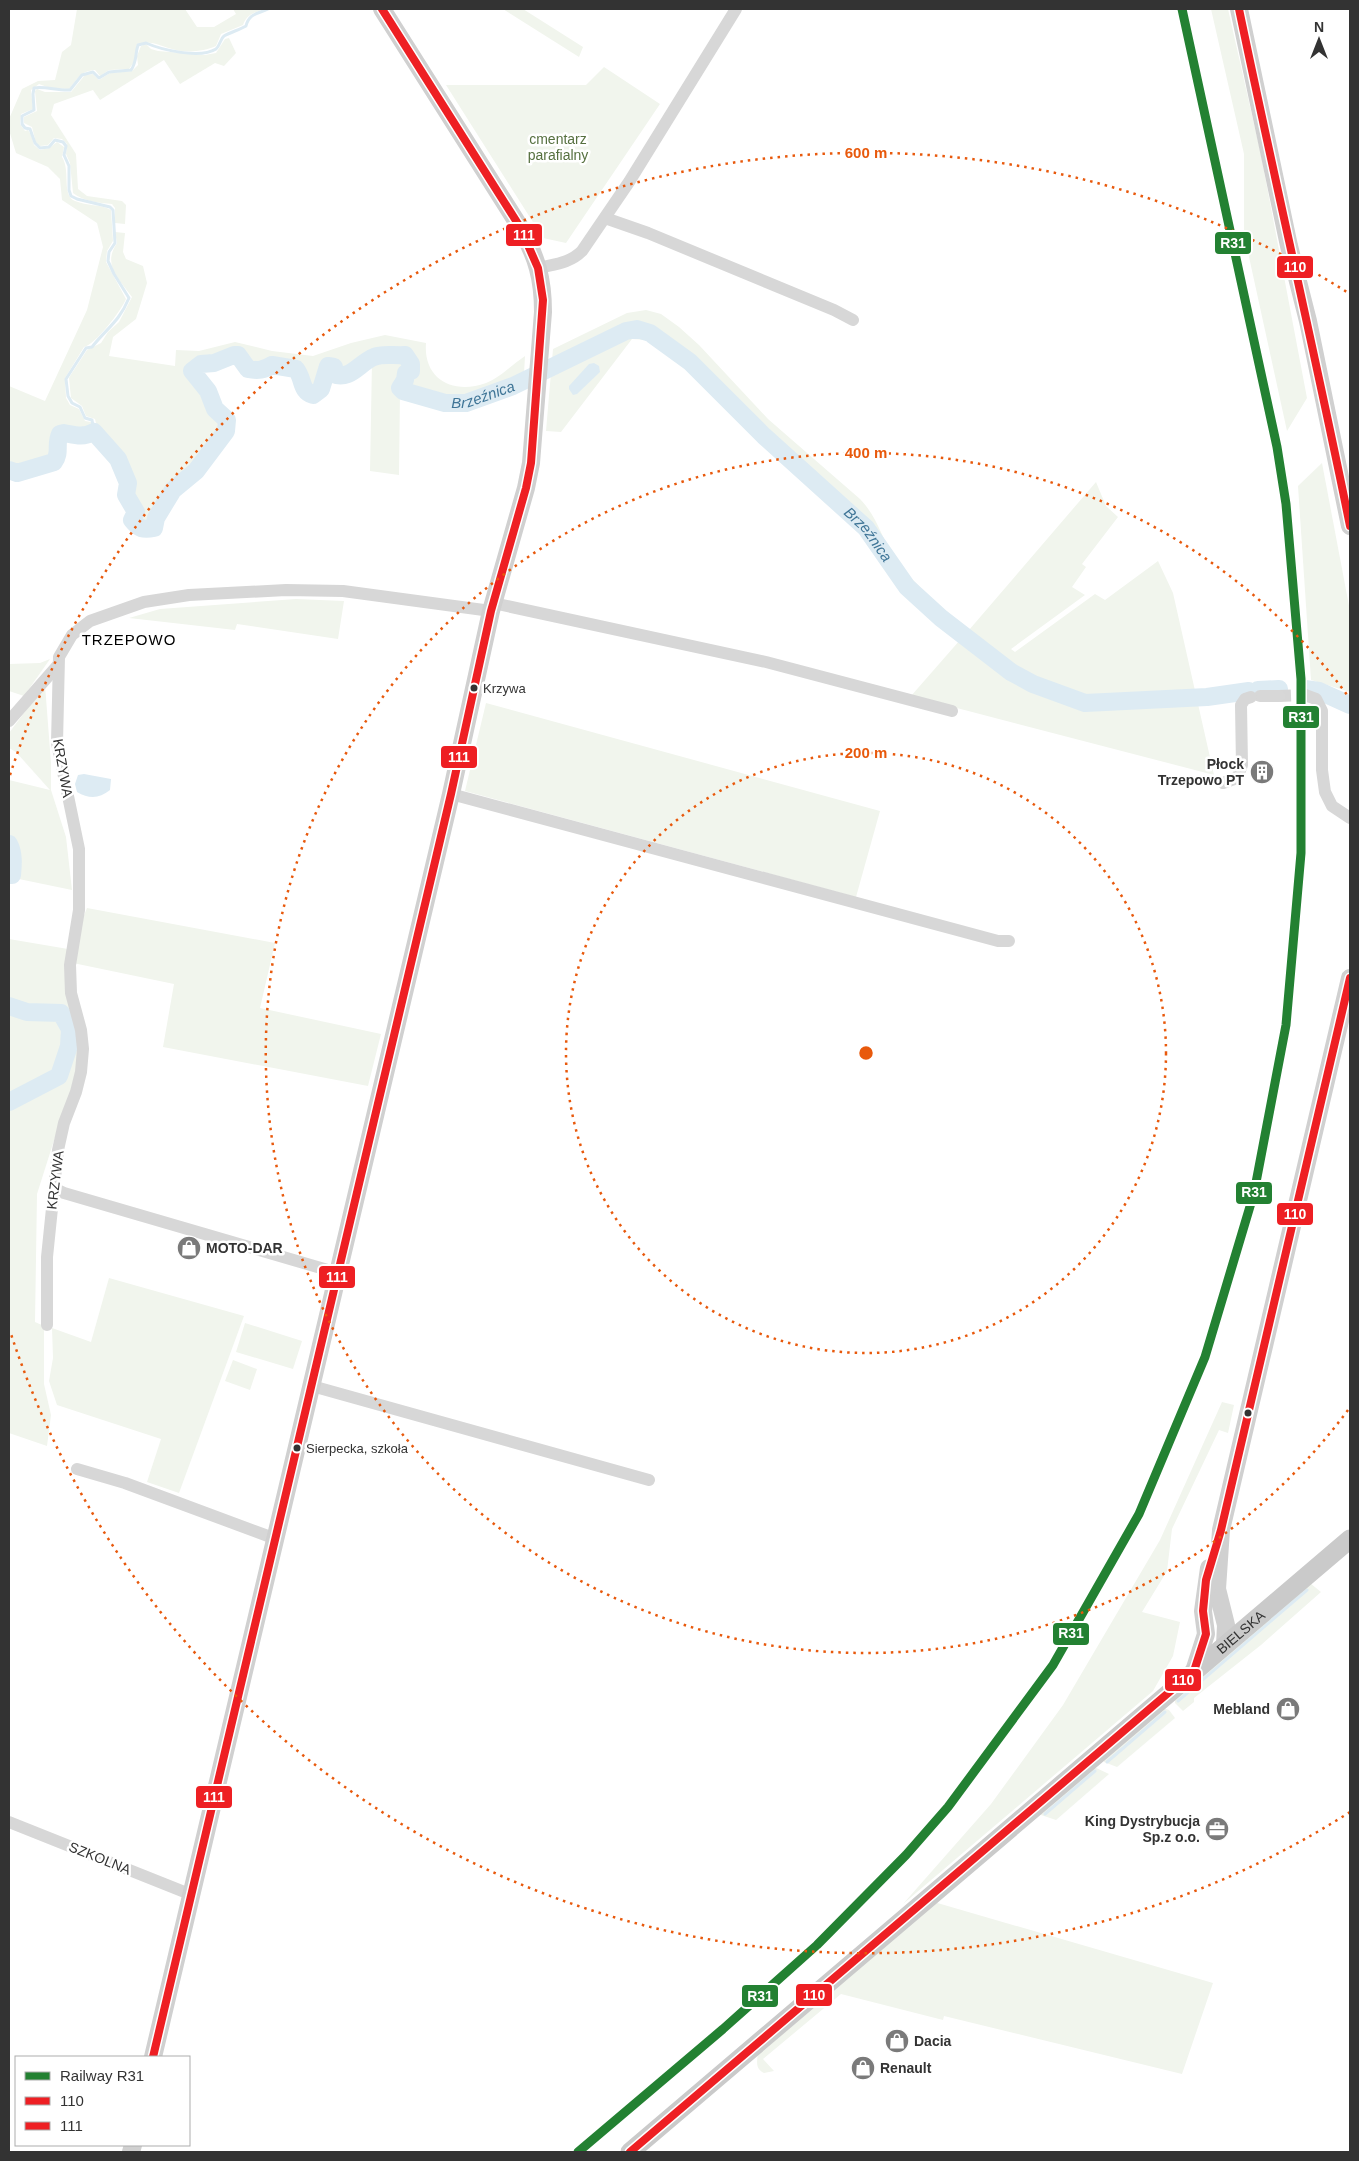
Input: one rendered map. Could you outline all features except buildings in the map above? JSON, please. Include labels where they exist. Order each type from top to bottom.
[{"type":"main road","name":"BIELSKA","points":[[630,2152],[1350,1539]]},
{"type":"street","points":[[153,2056],[451,794],[492,607],[526,488],[531,463],[543,312],[543,289],[539,268],[520,227],[382,9]]},
{"type":"street","points":[[539,268],[574,259],[582,251],[605,218],[736,9]]},
{"type":"street","points":[[1238,9],[1289,246],[1308,322],[1350,526]]},
{"type":"street","points":[[605,218],[648,233],[834,310],[853,320]]},
{"type":"street","name":"KRZYWA","points":[[47,1326],[47,1257],[53,1188],[64,1123],[76,1092],[81,1072],[83,1049],[81,1030],[71,993],[70,965],[79,910],[79,849],[57,743],[58,666],[59,657],[72,635],[90,621],[144,602],[189,595],[286,590],[343,591],[492,607],[766,662],[952,711]]},
{"type":"street","points":[[9,721],[58,666]]},
{"type":"street","points":[[1305,695],[1316,699],[1322,711],[1322,770],[1327,799],[1332,806],[1350,818]]},
{"type":"street","points":[[1223,783],[1237,778],[1242,765],[1241,705],[1245,699],[1256,696],[1279,696]]},
{"type":"street","points":[[451,794],[998,941],[1009,941]]},
{"type":"street","points":[[1194,1672],[1206,1634],[1203,1620],[1205,1590],[1210,1561],[1221,1530],[1350,978]]},
{"type":"street","points":[[53,1188],[64,1193],[338,1273]]},
{"type":"street","points":[[312,1386],[649,1480]]},
{"type":"street","points":[[77,1469],[125,1483],[276,1539]]},
{"type":"street","points":[[1206,1634],[1223,1647],[1226,1625],[1217,1588],[1221,1530]]},
{"type":"street","points":[[1222,1612],[1240,1620],[1256,1620]]},
{"type":"street","name":"SZKOLNA","points":[[9,1822],[192,1895]]},
{"type":"green space","points":[[77,9],[185,9],[197,27],[214,27],[236,14],[233,9],[264,9],[249,16],[243,25],[221,34],[216,46],[212,48],[186,51],[147,42],[137,44],[134,62],[129,69],[109,70],[100,76],[95,70],[86,72],[69,89],[50,88],[39,84],[31,90],[33,109],[21,114],[20,124],[25,131],[28,130],[34,145],[40,150],[49,148],[57,142],[64,147],[62,157],[66,169],[68,194],[71,198],[80,203],[111,210],[113,241],[107,251],[106,262],[126,299],[107,327],[89,345],[84,347],[65,378],[66,398],[70,405],[79,409],[85,421],[91,422],[91,428],[78,434],[60,430],[54,441],[56,457],[38,466],[16,471],[9,467],[9,386],[45,401],[87,310],[103,247],[97,223],[62,200],[60,179],[48,167],[16,153],[9,130],[9,119],[22,89],[38,81],[55,80],[62,52],[71,45]]},
{"type":"green space","points":[[503,9],[523,9],[583,47],[579,57]]},
{"type":"green space","points":[[1211,9],[1228,9],[1261,155],[1307,398],[1287,431],[1244,234],[1244,154]]},
{"type":"green space","points":[[229,38],[236,53],[224,66],[215,63],[180,84],[164,60],[100,100],[93,90],[54,104],[51,115],[76,154],[78,189],[87,196],[122,201],[126,205],[125,224],[115,223],[115,208],[112,204],[86,200],[73,193],[70,163],[66,154],[67,144],[62,139],[54,138],[48,145],[40,146],[36,143],[32,127],[24,123],[24,117],[37,111],[35,91],[37,89],[45,92],[71,92],[85,75],[93,74],[99,80],[110,73],[132,71],[138,65],[137,56],[141,46],[146,44],[151,49],[158,51],[205,55],[216,53],[225,39]]},
{"type":"green space","name":"cmentarz parafialny","points":[[604,67],[660,104],[566,243],[543,238],[446,85],[586,85]]},
{"type":"green space","points":[[115,232],[125,233],[123,252],[126,259],[143,266],[147,283],[136,319],[113,337],[109,356],[175,366],[176,350],[199,351],[235,342],[272,351],[313,356],[351,343],[385,335],[426,343],[426,356],[430,367],[435,375],[452,385],[463,387],[486,383],[525,356],[524,374],[521,378],[466,400],[444,399],[403,388],[407,381],[408,373],[412,372],[414,365],[407,353],[369,357],[350,371],[337,374],[335,366],[330,363],[323,371],[319,388],[312,393],[306,389],[298,368],[274,363],[255,368],[248,365],[237,352],[211,361],[200,362],[189,373],[206,393],[213,410],[225,421],[225,429],[195,470],[170,490],[153,524],[149,527],[138,526],[135,520],[137,510],[128,495],[128,480],[123,462],[101,435],[95,419],[86,416],[82,406],[71,398],[69,378],[87,350],[101,343],[108,332],[119,322],[132,297],[114,272],[112,265],[111,258],[117,243]]},
{"type":"green space","points":[[646,310],[661,314],[679,327],[699,345],[768,419],[860,499],[871,513],[889,548],[901,566],[928,595],[969,630],[1096,482],[1106,506],[1118,517],[1082,564],[1086,567],[1072,587],[1085,595],[1011,649],[1015,652],[1095,594],[1105,600],[1158,561],[1173,593],[1214,775],[911,696],[960,640],[911,597],[860,530],[836,507],[775,457],[694,375],[665,349],[649,340],[632,339],[561,432],[546,431],[553,349],[627,313]]},
{"type":"green space","points":[[386,356],[392,359],[403,358],[410,364],[409,370],[405,371],[403,379],[397,387],[400,391],[399,475],[370,471],[372,361],[375,358]]},
{"type":"green space","points":[[1322,463],[1350,611],[1350,692],[1311,680],[1298,486]]},
{"type":"green space","points":[[296,599],[344,601],[338,639],[237,624],[235,630],[129,618],[160,609]]},
{"type":"green space","points":[[50,659],[24,696],[9,691],[9,664],[40,663]]},
{"type":"green space","points":[[45,685],[51,763],[51,790],[66,837],[72,890],[14,878],[13,848],[9,840],[9,780],[50,790],[16,752],[9,748],[9,733]]},
{"type":"green space","points":[[486,703],[880,811],[856,897],[465,791]]},
{"type":"green space","points":[[87,908],[275,943],[260,1008],[381,1034],[368,1086],[163,1047],[174,984],[73,963],[78,930]]},
{"type":"green space","points":[[9,939],[68,949],[78,1031],[76,1081],[63,1112],[37,1194],[35,1322],[44,1326],[44,1384],[51,1415],[47,1446],[9,1433],[9,1105],[62,1076],[70,1059],[72,1034],[70,1023],[63,1009],[38,1010],[9,1004]]},
{"type":"green space","points":[[9,1008],[27,1014],[59,1016],[64,1024],[67,1046],[56,1075],[9,1100]]},
{"type":"green space","points":[[109,1278],[244,1316],[179,1493],[147,1482],[161,1439],[57,1405],[49,1381],[53,1358],[52,1328],[91,1342]]},
{"type":"green space","points":[[245,1323],[302,1341],[293,1369],[236,1352]]},
{"type":"green space","points":[[233,1360],[257,1369],[250,1390],[225,1381]]},
{"type":"green space","points":[[1222,1402],[1234,1405],[1228,1433],[1219,1430],[1172,1529],[1167,1571],[1142,1612],[1180,1622],[1173,1656],[1153,1691],[903,1904],[991,1804],[1063,1705],[1160,1540]]},
{"type":"green space","points":[[1310,1583],[1321,1592],[1261,1645],[1194,1698],[1194,1702],[1183,1711],[1175,1703],[1175,1700]]},
{"type":"green space","points":[[1163,1708],[1169,1710],[1175,1718],[1117,1767],[1104,1762],[1103,1759]]},
{"type":"green space","points":[[1092,1766],[1109,1774],[1056,1820],[1038,1814]]},
{"type":"green space","points":[[934,1902],[1213,1983],[1182,2074],[944,2016],[943,2020],[841,1994],[763,2059],[774,2071],[764,2073],[759,2069],[757,2064],[758,2053]]},
{"type":"shaded area","points":[[594,363],[599,366],[600,372],[577,394],[573,395],[569,386],[589,364]]},
{"type":"shaded area","points":[[84,774],[111,779],[110,790],[94,797],[77,792],[75,784],[78,775]]},
{"type":"waterway","points":[[94,432],[92,420],[85,418],[80,407],[72,403],[68,396],[66,379],[86,348],[92,347],[117,319],[129,298],[108,261],[109,252],[115,243],[113,210],[110,207],[71,196],[69,190],[69,166],[64,155],[66,146],[63,142],[55,140],[49,147],[40,148],[35,143],[30,129],[25,128],[22,124],[22,116],[34,110],[34,88],[70,90],[82,75],[93,72],[99,78],[109,72],[131,70],[138,45],[146,43],[181,52],[209,52],[217,48],[224,36],[246,26],[254,14],[268,9]]},
{"type":"waterway","name":"Brzeźnica","points":[[9,470],[17,473],[54,462],[60,434],[82,435],[94,432],[118,459],[128,483],[126,495],[136,512],[132,520],[142,528],[154,528],[156,518],[173,490],[196,471],[226,431],[227,420],[215,409],[208,391],[192,371],[201,364],[214,363],[238,355],[248,369],[261,370],[272,365],[296,369],[304,388],[313,395],[321,389],[328,366],[334,367],[333,374],[339,376],[349,373],[378,356],[405,355],[411,364],[411,371],[406,373],[405,380],[400,388],[403,391],[445,403],[466,403],[513,386],[626,331],[637,329],[650,333],[690,362],[764,436],[866,528],[907,587],[941,618],[1011,672],[1033,684],[1085,703],[1207,697],[1249,691]]},
{"type":"waterway","name":"Brzeźnica","points":[[1258,690],[1279,689]]},
{"type":"waterway","name":"Brzeźnica","points":[[1305,689],[1319,691],[1350,705]]},
{"type":"waterway","name":"Brzeźnica","points":[[9,844],[13,863],[12,875],[9,875]]},
{"type":"waterway","name":"Brzeźnica","points":[[9,1006],[27,1012],[61,1013],[70,1029],[69,1046],[59,1076],[9,1102]]},
{"type":"waterway","points":[[1178,1701],[1307,1590]]},
{"type":"waterway","points":[[1107,1762],[1165,1712]]},
{"type":"waterway","points":[[1045,1814],[1095,1771]]},
{"type":"tunnel","points":[[1279,696],[1305,695]]},
{"type":"rail line","name":"R31","points":[[578,2152],[723,2029],[817,1945],[906,1855],[948,1807],[1053,1665],[1139,1514],[1205,1357],[1254,1193],[1286,1025],[1301,853],[1301,679],[1286,504],[1277,447],[1182,9]]},
{"type":"transit line","name":"111","points":[[153,2056],[451,794],[491,611],[526,488],[531,463],[543,300],[538,268],[520,227],[382,9]]},
{"type":"transit line","name":"110","points":[[1239,9],[1350,526]]},
{"type":"transit line","name":"110","points":[[630,2152],[1194,1671],[1206,1634],[1203,1611],[1206,1580],[1221,1530],[1350,978]]},
{"type":"place","name":"Krzywa","points":[[474,688]]},
{"type":"place","name":"Płock Trzepowo PT","points":[[1262,772]]},
{"type":"place","name":"MOTO-DAR","points":[[189,1248]]},
{"type":"place","name":"Sierpecka, szkoła","points":[[297,1448]]},
{"type":"place","name":"Mebland","points":[[1288,1709]]},
{"type":"place","name":"King Dystrybucja Sp.z o.o.","points":[[1217,1829]]},
{"type":"place","name":"Dacia","points":[[897,2041]]},
{"type":"place","name":"Renault","points":[[863,2068]]},
{"type":"district","name":"TRZEPOWO","points":[[129,640]]}]
